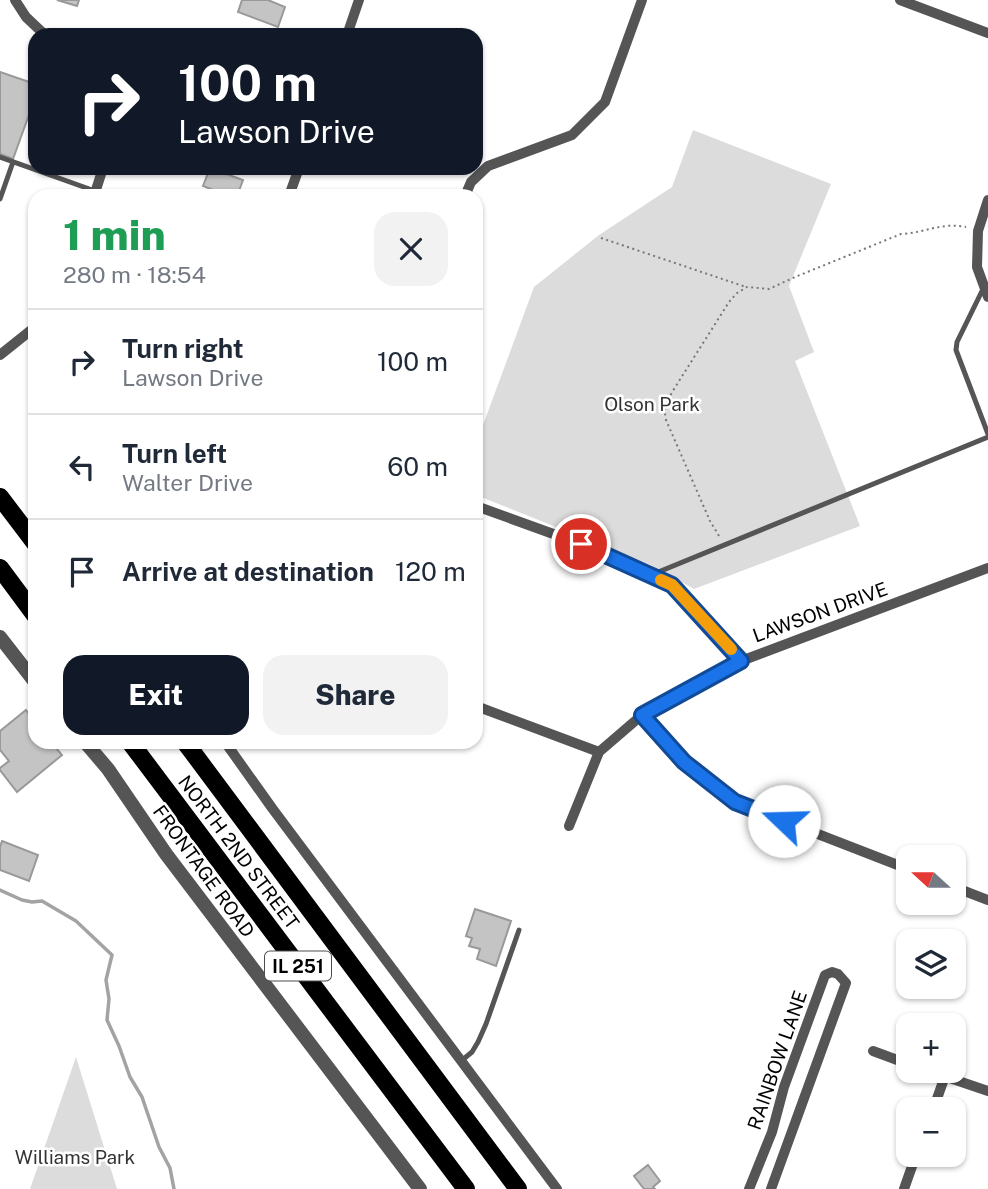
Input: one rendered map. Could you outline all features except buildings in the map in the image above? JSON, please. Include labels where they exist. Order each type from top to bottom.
[{"type":"main road","points":[[0,497],[28,534]]},
{"type":"main road","points":[[0,568],[28,606]]},
{"type":"main road","name":"NORTH 2ND STREET","points":[[135,749],[466,1189]]},
{"type":"main road","name":"NORTH 2ND STREET","points":[[190,749],[518,1189]]},
{"type":"street","points":[[15,0],[26,17],[38,28]]},
{"type":"street","points":[[349,28],[359,0]]},
{"type":"street","points":[[483,171],[488,166],[572,135],[605,102],[642,0]]},
{"type":"street","points":[[900,0],[988,33]]},
{"type":"street","points":[[468,189],[478,175]]},
{"type":"street","points":[[986,292],[977,267],[978,231],[988,200]]},
{"type":"street","points":[[0,355],[28,333]]},
{"type":"street","points":[[483,509],[581,544],[672,585],[741,661]]},
{"type":"street","name":"LAWSON DRIVE","points":[[569,826],[599,752],[642,715],[741,661],[988,568]]},
{"type":"street","points":[[0,637],[6,652],[28,675]]},
{"type":"street","points":[[483,709],[599,752]]},
{"type":"street","points":[[642,715],[684,762],[735,802],[896,864]]},
{"type":"street","name":"FRONTAGE ROAD","points":[[91,749],[108,769],[166,854],[419,1189]]},
{"type":"street","points":[[230,749],[279,819],[557,1189]]},
{"type":"street","points":[[966,892],[988,900]]},
{"type":"street","name":"RAINBOW LANE","points":[[749,1189],[772,1132],[784,1087],[825,975],[832,972],[838,974],[846,983],[771,1189]]},
{"type":"street","points":[[873,1051],[896,1060]]},
{"type":"street","points":[[965,1083],[988,1091]]},
{"type":"street","points":[[904,1189],[912,1167]]},
{"type":"lane","points":[[0,158],[28,168]]},
{"type":"lane","points":[[0,199],[13,162]]},
{"type":"lane","points":[[46,175],[82,189]]},
{"type":"lane","points":[[651,575],[988,436],[956,350],[957,342],[986,292]]},
{"type":"lane","points":[[461,1061],[471,1052],[486,1024],[519,930]]},
{"type":"path","points":[[601,238],[747,287],[769,289],[901,234],[952,225],[978,231]]},
{"type":"path","points":[[727,545],[709,521],[664,411],[674,389],[729,302],[747,287]]},
{"type":"green space","name":"Olson Park","points":[[693,130],[831,184],[789,286],[814,352],[795,361],[860,526],[694,589],[651,565],[483,498],[483,425],[534,287],[599,235],[672,187]]},
{"type":"green space","name":"Williams Park","points":[[76,1057],[117,1189],[30,1189]]},
{"type":"waterway","points":[[0,890],[22,900],[42,901],[76,921],[112,955],[106,980],[109,999],[107,1020],[130,1077],[142,1097],[159,1147],[170,1168],[174,1189]]},
{"type":"slow traffic","points":[[661,580],[672,585],[731,649]]},
{"type":"route","points":[[581,544],[672,585],[741,661],[642,715],[684,762],[735,802],[784,821]]}]
